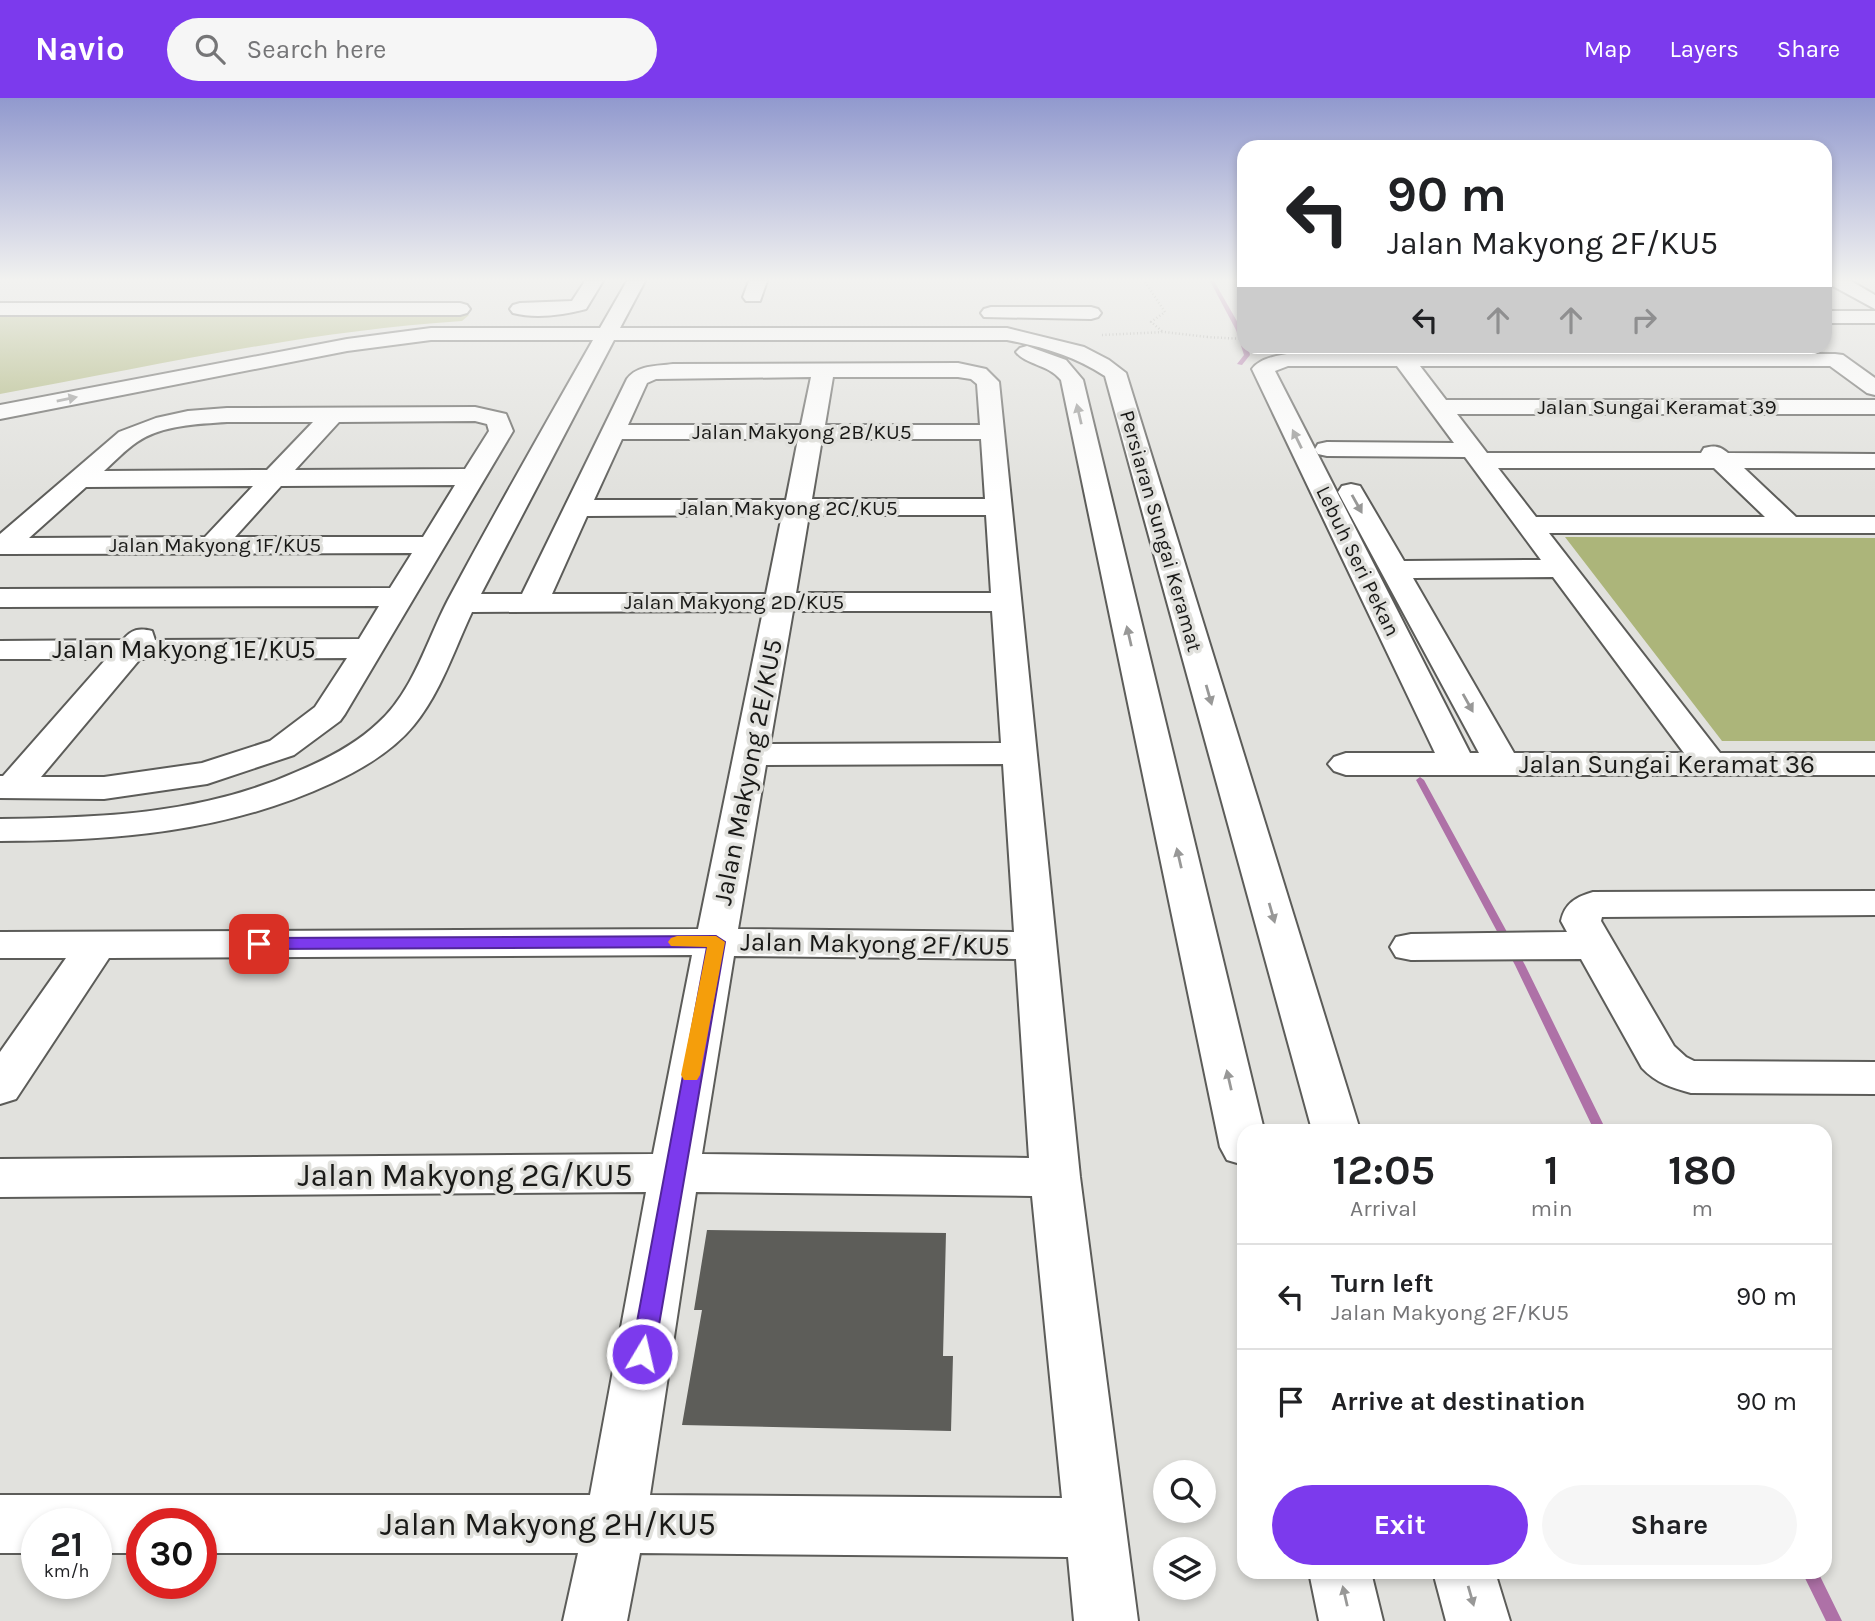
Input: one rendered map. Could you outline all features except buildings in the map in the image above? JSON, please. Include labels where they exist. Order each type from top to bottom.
[{"type":"street","name":"Persiaran Sungai Keramat","points":[[0,412],[317,352]]},
{"type":"street","name":"Persiaran Sungai Keramat","points":[[0,429],[401,352]]},
{"type":"street","points":[[0,830],[91,830],[178,822],[263,800],[340,767],[392,729],[421,689],[461,603],[597,352]]},
{"type":"street","name":"Persiaran Sungai Keramat","points":[[1025,352],[1049,359],[1066,369],[1072,380],[1239,1124]]},
{"type":"street","name":"Persiaran Sungai Keramat","points":[[1082,352],[1115,373],[1334,1124]]},
{"type":"street","points":[[1272,363],[1385,354]]},
{"type":"street","points":[[1399,354],[1710,764]]},
{"type":"street","points":[[1434,354],[1616,359],[1835,360],[1875,388]]},
{"type":"street","points":[[1616,359],[1788,525]]},
{"type":"street","points":[[1272,363],[1280,369],[1327,449],[1502,764]]},
{"type":"street","name":"Lebuh Seri Pekan","points":[[1272,363],[1262,369],[1458,764]]},
{"type":"street","name":"Jalan Makyong 2E/KU5","points":[[595,1621],[615,1524],[673,1173],[823,370]]},
{"type":"street","points":[[533,603],[638,379],[651,373],[673,371],[958,370],[978,374],[988,382],[1055,1177],[1106,1621]]},
{"type":"street","name":"Jalan Sungai Keramat 39","points":[[1439,407],[1875,407]]},
{"type":"street","points":[[2,546],[128,437],[153,424],[190,417],[227,415],[475,414],[498,419],[501,431],[328,714],[282,748],[207,773],[181,777],[104,788],[6,788]]},
{"type":"street","points":[[6,788],[178,598],[274,478],[332,415]]},
{"type":"street","name":"Jalan Makyong 2B/KU5","points":[[613,432],[992,432]]},
{"type":"street","points":[[1327,449],[1722,461],[1875,461]]},
{"type":"street","points":[[79,479],[472,477]]},
{"type":"street","name":"Jalan Makyong 2C/KU5","points":[[578,508],[998,507]]},
{"type":"street","points":[[1529,525],[1875,525]]},
{"type":"street","name":"Jalan Makyong 1F/KU5","points":[[2,546],[431,545]]},
{"type":"street","points":[[1394,570],[1562,568]]},
{"type":"street","points":[[0,598],[399,597]]},
{"type":"street","name":"Jalan Makyong 2D/KU5","points":[[461,603],[1006,602]]},
{"type":"street","name":"Jalan Makyong 1E/KU5","points":[[0,650],[368,648]]},
{"type":"street","points":[[751,755],[1019,753]]},
{"type":"street","name":"Jalan Sungai Keramat 36","points":[[1346,764],[1875,764]]},
{"type":"street","points":[[1875,903],[1593,905],[1583,912],[1581,921],[1657,1057],[1670,1069],[1691,1077],[1875,1078]]},
{"type":"street","name":"Jalan Makyong 2F/KU5","points":[[0,945],[716,942],[1036,946]]},
{"type":"street","points":[[0,1087],[97,945]]},
{"type":"street","points":[[1411,947],[1595,946]]},
{"type":"street","name":"Jalan Makyong 2G/KU5","points":[[0,1178],[673,1173],[1055,1177]]},
{"type":"street","name":"Jalan Makyong 2H/KU5","points":[[0,1524],[615,1524],[1096,1528]]},
{"type":"street","points":[[1342,1579],[1351,1621]]},
{"type":"street","points":[[1466,1579],[1478,1621]]},
{"type":"green space","points":[[0,352],[224,352],[173,361],[0,394]]},
{"type":"green space","points":[[1565,537],[1875,538],[1875,741],[1722,741]]},
{"type":"waterway","points":[[1240,364],[1247,354]]},
{"type":"waterway","points":[[1420,780],[1520,965],[1597,1124]]},
{"type":"waterway","points":[[1813,1579],[1834,1621]]},
{"type":"slow traffic","points":[[677,942],[716,942],[691,1075]]},
{"type":"route","points":[[259,944],[716,942],[642,1354]]}]
